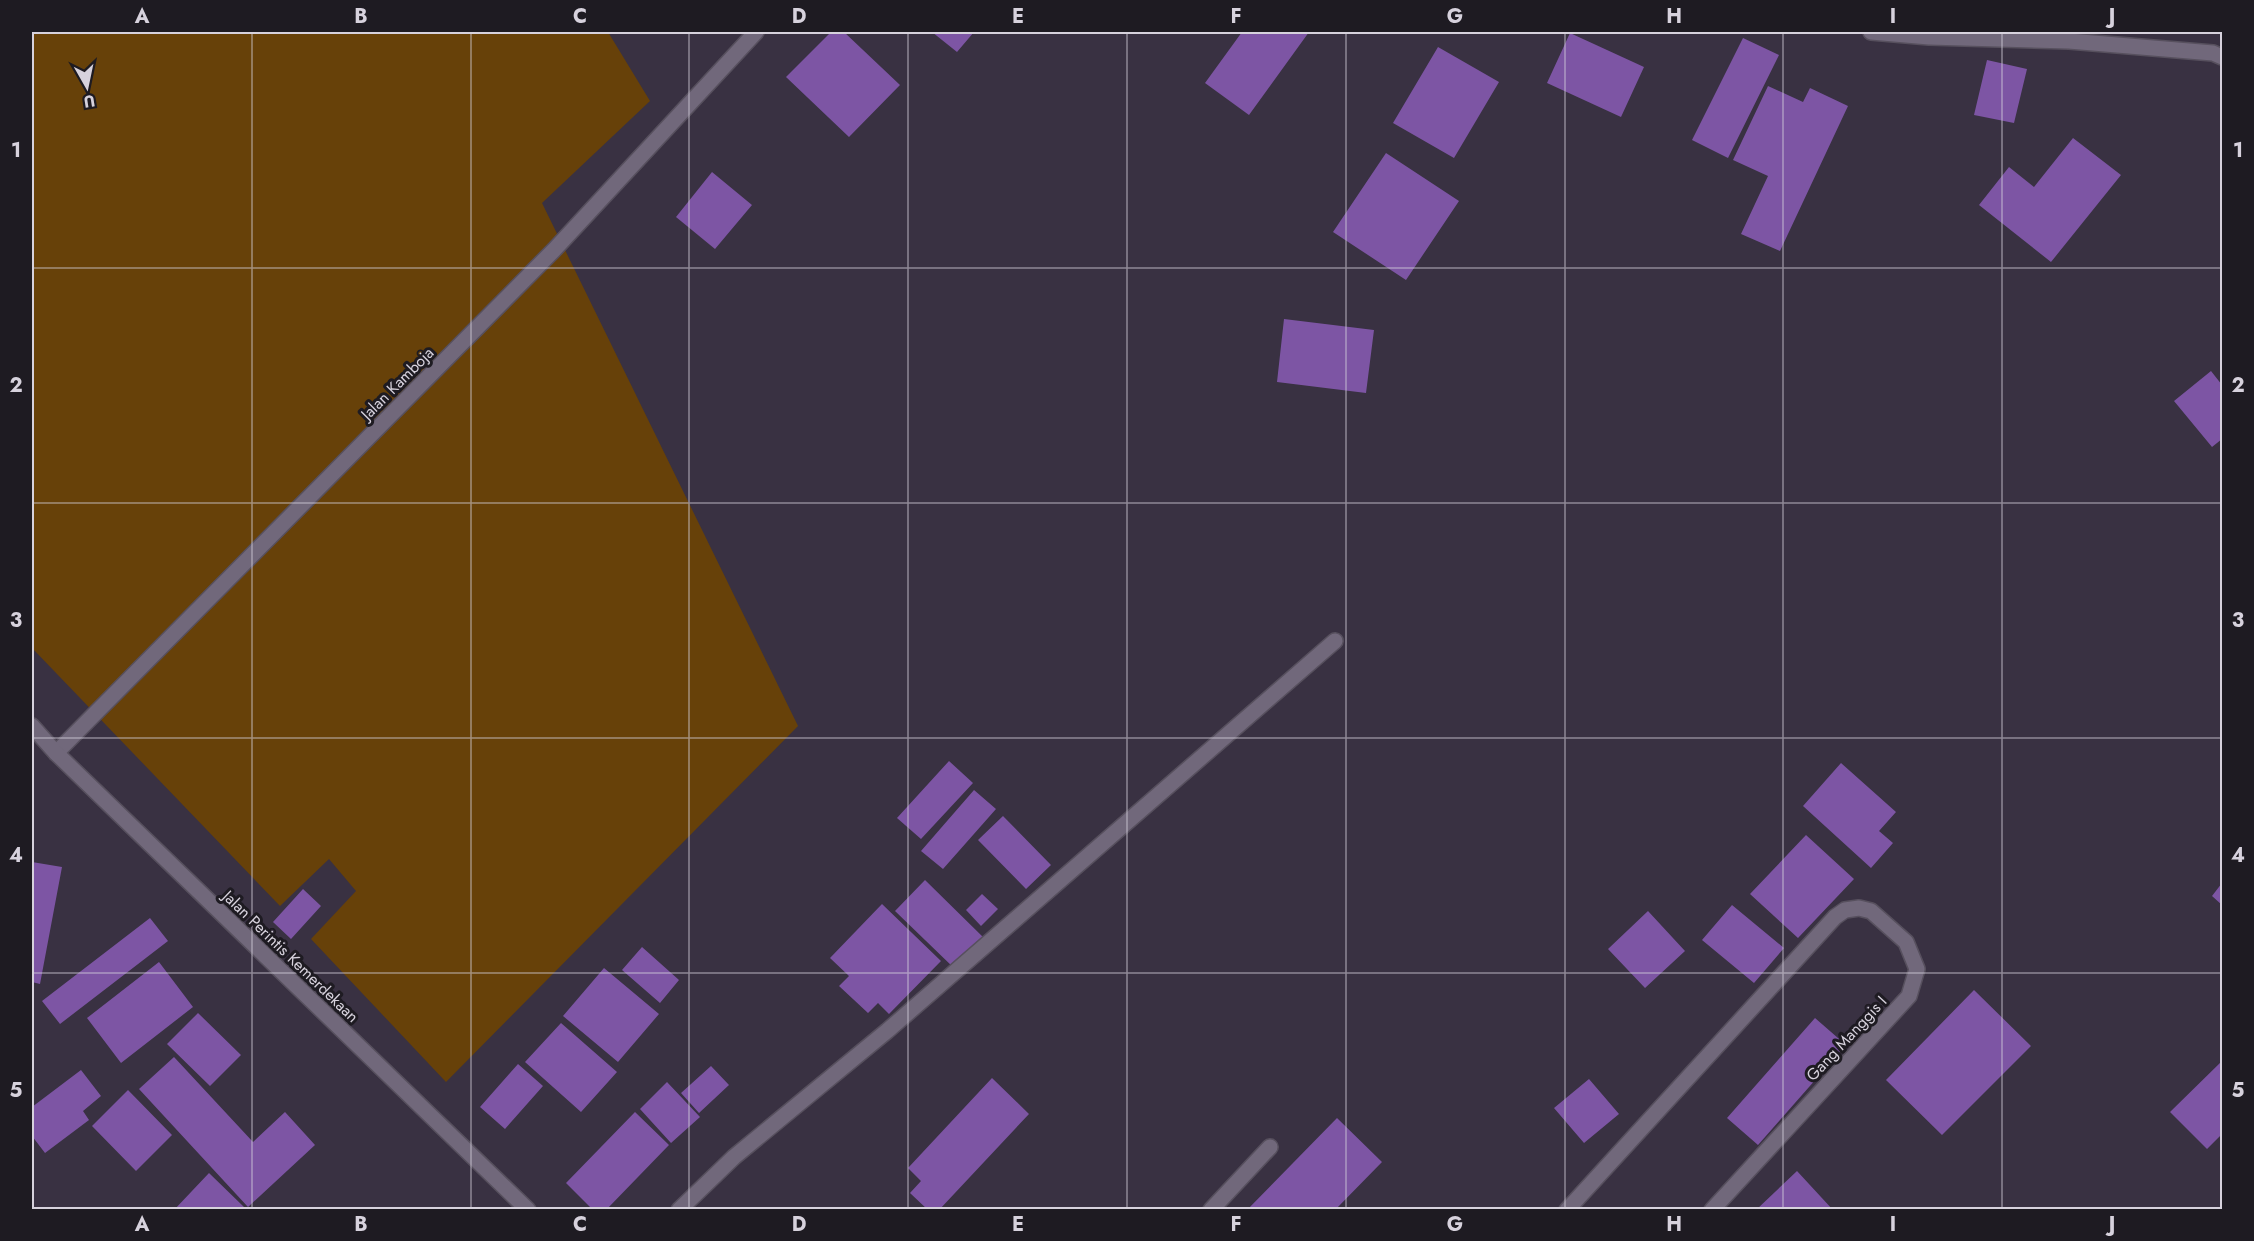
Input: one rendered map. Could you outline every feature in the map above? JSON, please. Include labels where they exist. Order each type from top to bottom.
[{"type":"street","name":"Jalan Kamboja","points":[[56,753],[554,250],[756,32]]},
{"type":"street","points":[[1871,32],[1929,37],[2069,41],[2213,53],[2223,57]]},
{"type":"street","points":[[679,1209],[734,1157],[887,1031],[1335,641]]},
{"type":"street","name":"Jalan Perintis Kemerdekaan","points":[[32,726],[56,753],[528,1209]]},
{"type":"street","name":"Gang Manggis I","points":[[1567,1209],[1835,917],[1845,910],[1859,908],[1871,911],[1906,942],[1917,969],[1909,996],[1712,1209]]},
{"type":"street","points":[[1211,1209],[1270,1147]]},
{"type":"shaded area","points":[[32,32],[608,32],[650,101],[542,203],[798,726],[446,1082],[311,939],[356,891],[329,859],[280,906],[32,648]]},
{"type":"building","points":[[831,32],[844,32],[900,85],[849,137],[786,77]]},
{"type":"building","points":[[932,32],[974,32],[957,52]]},
{"type":"building","points":[[1242,32],[1309,32],[1249,115],[1205,83]]},
{"type":"building","points":[[1570,33],[1644,67],[1621,117],[1547,83]]},
{"type":"building","points":[[1743,38],[1779,55],[1728,158],[1692,140]]},
{"type":"building","points":[[1438,47],[1499,82],[1454,158],[1393,123]]},
{"type":"building","points":[[1987,60],[2027,69],[2014,123],[1974,115]]},
{"type":"building","points":[[1768,86],[1803,102],[1810,88],[1848,106],[1780,251],[1741,234],[1768,176],[1733,160]]},
{"type":"building","points":[[2073,138],[2121,175],[2051,262],[1979,205],[2009,167],[2034,187]]},
{"type":"building","points":[[1386,153],[1459,201],[1406,280],[1333,232]]},
{"type":"building","points":[[712,172],[752,205],[715,249],[676,217]]},
{"type":"building","points":[[1284,319],[1374,330],[1366,393],[1277,382]]},
{"type":"building","points":[[2211,371],[2222,385],[2222,439],[2212,447],[2174,401]]},
{"type":"building","points":[[949,761],[973,783],[921,839],[897,818]]},
{"type":"building","points":[[1841,763],[1896,812],[1879,831],[1893,843],[1871,868],[1803,806]]},
{"type":"building","points":[[974,790],[996,809],[943,869],[921,851]]},
{"type":"building","points":[[1003,816],[1051,865],[1026,889],[978,840]]},
{"type":"building","points":[[1806,835],[1854,879],[1798,938],[1750,894]]},
{"type":"building","points":[[32,862],[62,867],[40,984],[32,982]]},
{"type":"building","points":[[925,880],[985,939],[955,969],[895,911]]},
{"type":"building","points":[[2222,883],[2222,905],[2212,896]]},
{"type":"building","points":[[303,889],[321,906],[291,939],[273,922]]},
{"type":"building","points":[[982,894],[998,909],[981,926],[966,910]]},
{"type":"building","points":[[882,904],[941,961],[889,1014],[878,1003],[868,1013],[839,986],[849,976],[830,958]]},
{"type":"building","points":[[1732,905],[1784,948],[1754,983],[1702,940]]},
{"type":"building","points":[[1648,911],[1685,951],[1645,988],[1608,949]]},
{"type":"building","points":[[150,918],[168,941],[60,1024],[42,1001]]},
{"type":"building","points":[[642,947],[679,980],[660,1003],[622,970]]},
{"type":"building","points":[[159,962],[193,1007],[121,1063],[87,1018]]},
{"type":"building","points":[[604,968],[659,1014],[618,1062],[563,1016]]},
{"type":"building","points":[[1974,990],[2031,1046],[1942,1135],[1886,1080]]},
{"type":"building","points":[[198,1013],[241,1055],[210,1086],[167,1044]]},
{"type":"building","points":[[1815,1018],[1846,1045],[1758,1145],[1727,1118]]},
{"type":"building","points":[[561,1023],[617,1072],[581,1112],[525,1062]]},
{"type":"building","points":[[174,1057],[253,1142],[285,1112],[315,1145],[248,1207],[139,1089]]},
{"type":"building","points":[[2222,1061],[2222,1134],[2207,1149],[2170,1112]]},
{"type":"building","points":[[518,1064],[543,1086],[505,1129],[480,1107]]},
{"type":"building","points":[[711,1066],[729,1085],[699,1113],[681,1093]]},
{"type":"building","points":[[81,1070],[101,1096],[83,1111],[89,1120],[45,1153],[32,1136],[32,1107]]},
{"type":"building","points":[[992,1078],[1029,1114],[939,1210],[928,1210],[910,1193],[921,1181],[908,1168]]},
{"type":"building","points":[[1589,1079],[1619,1114],[1584,1143],[1554,1108]]},
{"type":"building","points":[[667,1082],[700,1117],[671,1143],[640,1109]]},
{"type":"building","points":[[128,1090],[172,1135],[136,1171],[92,1126]]},
{"type":"building","points":[[635,1112],[669,1145],[606,1210],[593,1210],[566,1183]]},
{"type":"building","points":[[1337,1118],[1382,1162],[1335,1210],[1247,1210]]},
{"type":"building","points":[[1797,1171],[1833,1210],[1756,1210]]},
{"type":"building","points":[[209,1173],[244,1207],[242,1210],[174,1210]]}]
